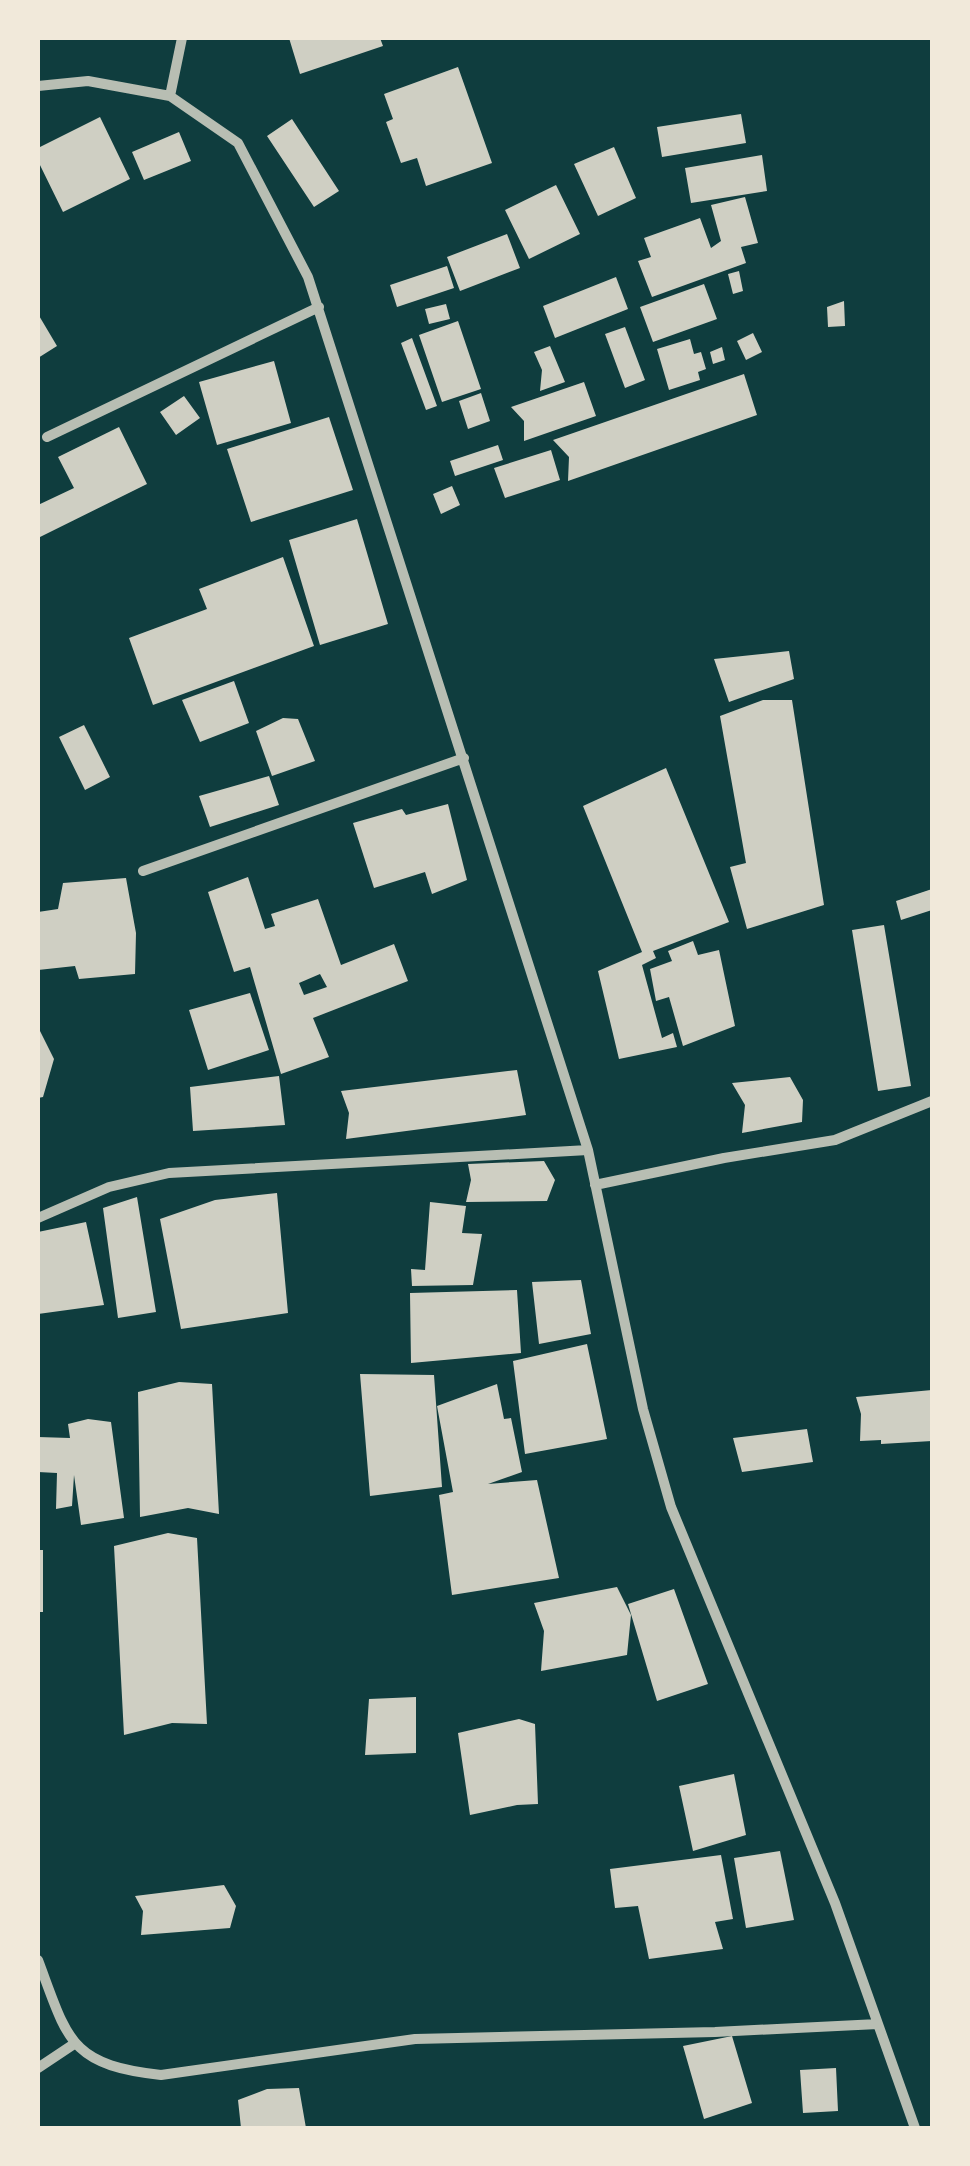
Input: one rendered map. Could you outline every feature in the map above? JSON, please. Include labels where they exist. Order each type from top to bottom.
[{"type":"street","points":[[170,96],[182,38]]},
{"type":"street","points":[[38,86],[88,81],[170,96],[238,143],[308,277],[588,1150],[642,1409],[671,1507],[835,1903],[915,2128]]},
{"type":"street","points":[[47,437],[319,307]]},
{"type":"street","points":[[143,872],[464,758]]},
{"type":"street","points":[[595,1186],[724,1158],[835,1140],[932,1101]]},
{"type":"street","points":[[38,1218],[109,1187],[168,1173],[588,1150]]},
{"type":"street","points":[[38,1960],[64,2032],[83,2054],[123,2070],[162,2075],[416,2039],[878,2024]]},
{"type":"street","points":[[38,2068],[74,2044]]},
{"type":"building","points":[[289,38],[380,38],[383,46],[300,74]]},
{"type":"building","points":[[458,67],[492,163],[426,186],[417,158],[401,163],[386,122],[393,119],[384,94]]},
{"type":"building","points":[[741,114],[746,143],[662,157],[657,127]]},
{"type":"building","points":[[100,117],[130,179],[63,212],[38,161],[38,148]]},
{"type":"building","points":[[292,119],[339,191],[314,207],[267,136]]},
{"type":"building","points":[[179,132],[191,161],[144,180],[132,152]]},
{"type":"building","points":[[614,147],[636,198],[598,216],[574,164]]},
{"type":"building","points":[[762,155],[767,191],[691,203],[685,168]]},
{"type":"building","points":[[556,185],[580,234],[529,259],[505,210]]},
{"type":"building","points":[[745,197],[758,243],[741,247],[746,263],[652,297],[638,261],[651,257],[644,238],[700,218],[711,248],[721,241],[711,205]]},
{"type":"building","points":[[507,234],[520,268],[460,291],[447,257]]},
{"type":"building","points":[[447,266],[454,288],[397,307],[390,285]]},
{"type":"building","points":[[739,271],[743,291],[733,294],[728,274]]},
{"type":"building","points":[[616,277],[628,309],[555,338],[543,306]]},
{"type":"building","points":[[704,284],[717,319],[653,342],[640,307]]},
{"type":"building","points":[[844,301],[845,326],[828,327],[827,307]]},
{"type":"building","points":[[446,304],[450,319],[429,324],[425,309]]},
{"type":"building","points":[[38,314],[57,346],[38,358]]},
{"type":"building","points":[[458,321],[481,389],[442,402],[419,335]]},
{"type":"building","points":[[625,327],[645,380],[625,388],[605,334]]},
{"type":"building","points":[[753,333],[762,352],[746,360],[737,341]]},
{"type":"building","points":[[412,338],[437,406],[426,410],[401,343]]},
{"type":"building","points":[[690,339],[694,354],[701,352],[706,369],[698,372],[700,380],[669,390],[657,349]]},
{"type":"building","points":[[550,346],[565,382],[540,391],[542,370],[534,352]]},
{"type":"building","points":[[722,347],[725,360],[713,364],[710,352]]},
{"type":"building","points":[[274,361],[291,423],[217,445],[199,382]]},
{"type":"building","points":[[744,374],[757,415],[568,481],[569,457],[553,440]]},
{"type":"building","points":[[584,382],[596,416],[524,441],[524,421],[511,407]]},
{"type":"building","points":[[481,393],[490,421],[468,429],[459,401]]},
{"type":"building","points":[[184,396],[200,418],[176,435],[160,412]]},
{"type":"building","points":[[329,417],[353,490],[251,522],[227,449]]},
{"type":"building","points":[[119,427],[147,484],[38,538],[38,505],[74,488],[58,457]]},
{"type":"building","points":[[498,445],[503,460],[455,476],[450,461]]},
{"type":"building","points":[[551,450],[560,480],[505,498],[494,468]]},
{"type":"building","points":[[452,486],[460,505],[441,514],[433,494]]},
{"type":"building","points":[[357,519],[388,624],[320,645],[289,540]]},
{"type":"building","points":[[283,557],[314,646],[153,705],[129,638],[207,609],[199,589]]},
{"type":"building","points":[[789,651],[794,679],[729,702],[714,659]]},
{"type":"building","points":[[234,681],[249,723],[200,742],[182,700]]},
{"type":"building","points":[[763,700],[792,700],[824,905],[747,929],[730,867],[746,863],[720,716]]},
{"type":"building","points":[[283,718],[298,719],[315,761],[272,776],[256,731]]},
{"type":"building","points":[[84,725],[110,777],[85,790],[59,737]]},
{"type":"building","points":[[666,768],[729,922],[653,951],[656,958],[642,965],[662,1038],[673,1033],[677,1047],[619,1059],[598,971],[642,952],[583,806]]},
{"type":"building","points":[[269,776],[279,805],[210,827],[199,796]]},
{"type":"building","points":[[448,804],[467,880],[432,894],[425,872],[374,888],[353,823],[402,809],[406,815]]},
{"type":"building","points":[[248,877],[265,929],[275,926],[271,914],[318,899],[341,965],[394,944],[408,981],[313,1018],[329,1057],[281,1074],[250,967],[234,972],[208,892]],"holes":[[[320,974],[327,987],[304,995],[299,983]]]},
{"type":"building","points":[[126,878],[136,933],[135,974],[79,979],[75,966],[38,970],[38,912],[58,909],[63,883]]},
{"type":"building","points":[[932,889],[932,910],[901,920],[896,901]]},
{"type":"building","points":[[884,925],[911,1086],[878,1091],[852,930]]},
{"type":"building","points":[[693,941],[698,955],[719,950],[735,1026],[683,1046],[669,997],[656,1001],[650,969],[672,961],[668,951]]},
{"type":"building","points":[[250,993],[269,1050],[208,1070],[189,1010]]},
{"type":"building","points":[[38,1027],[54,1059],[43,1097],[38,1098]]},
{"type":"building","points":[[517,1070],[526,1115],[346,1139],[349,1113],[341,1091]]},
{"type":"building","points":[[279,1076],[285,1125],[193,1131],[190,1087]]},
{"type":"building","points":[[790,1077],[803,1100],[802,1122],[742,1133],[745,1105],[732,1083]]},
{"type":"building","points":[[544,1161],[555,1180],[547,1201],[466,1202],[471,1180],[468,1164]]},
{"type":"building","points":[[277,1193],[288,1313],[181,1329],[160,1219],[215,1200]]},
{"type":"building","points":[[137,1197],[156,1312],[118,1318],[103,1208]]},
{"type":"building","points":[[430,1202],[466,1206],[462,1233],[482,1234],[473,1285],[412,1286],[411,1269],[425,1270]]},
{"type":"building","points":[[86,1222],[104,1305],[38,1314],[38,1232]]},
{"type":"building","points":[[581,1280],[591,1334],[539,1344],[532,1282]]},
{"type":"building","points":[[517,1290],[521,1353],[411,1363],[410,1293]]},
{"type":"building","points":[[587,1344],[607,1439],[525,1454],[513,1361]]},
{"type":"building","points":[[360,1374],[434,1375],[442,1487],[370,1496]]},
{"type":"building","points":[[179,1382],[212,1384],[219,1514],[188,1508],[140,1517],[138,1392]]},
{"type":"building","points":[[497,1384],[504,1419],[511,1418],[522,1472],[488,1484],[537,1480],[559,1578],[452,1595],[439,1495],[453,1492],[437,1406]]},
{"type":"building","points":[[932,1390],[932,1441],[860,1441],[861,1414],[856,1397]]},
{"type":"building","points":[[88,1419],[111,1422],[124,1518],[81,1525],[74,1475],[72,1506],[56,1509],[57,1473],[38,1472],[38,1437],[70,1438],[68,1424]]},
{"type":"building","points":[[807,1429],[813,1462],[742,1472],[733,1438]]},
{"type":"building","points":[[168,1533],[197,1538],[207,1724],[172,1723],[124,1735],[114,1546]]},
{"type":"building","points":[[38,1550],[43,1550],[43,1612],[38,1612]]},
{"type":"building","points":[[617,1587],[631,1615],[627,1655],[541,1671],[544,1631],[534,1603]]},
{"type":"building","points":[[674,1589],[708,1684],[657,1701],[628,1604]]},
{"type":"building","points":[[416,1697],[416,1753],[365,1755],[369,1699]]},
{"type":"building","points":[[519,1719],[535,1724],[538,1804],[470,1815],[458,1733]]},
{"type":"building","points":[[734,1774],[746,1835],[693,1851],[679,1786]]},
{"type":"building","points":[[780,1851],[794,1920],[746,1928],[734,1858]]},
{"type":"building","points":[[721,1855],[733,1919],[715,1922],[723,1949],[649,1959],[638,1906],[615,1908],[610,1869]]},
{"type":"building","points":[[224,1885],[236,1906],[230,1928],[141,1935],[143,1911],[135,1896]]},
{"type":"building","points":[[732,2036],[752,2103],[704,2119],[683,2046]]},
{"type":"building","points":[[836,2068],[838,2111],[803,2113],[800,2070]]},
{"type":"building","points":[[299,2088],[306,2128],[241,2128],[238,2100],[267,2089]]}]
